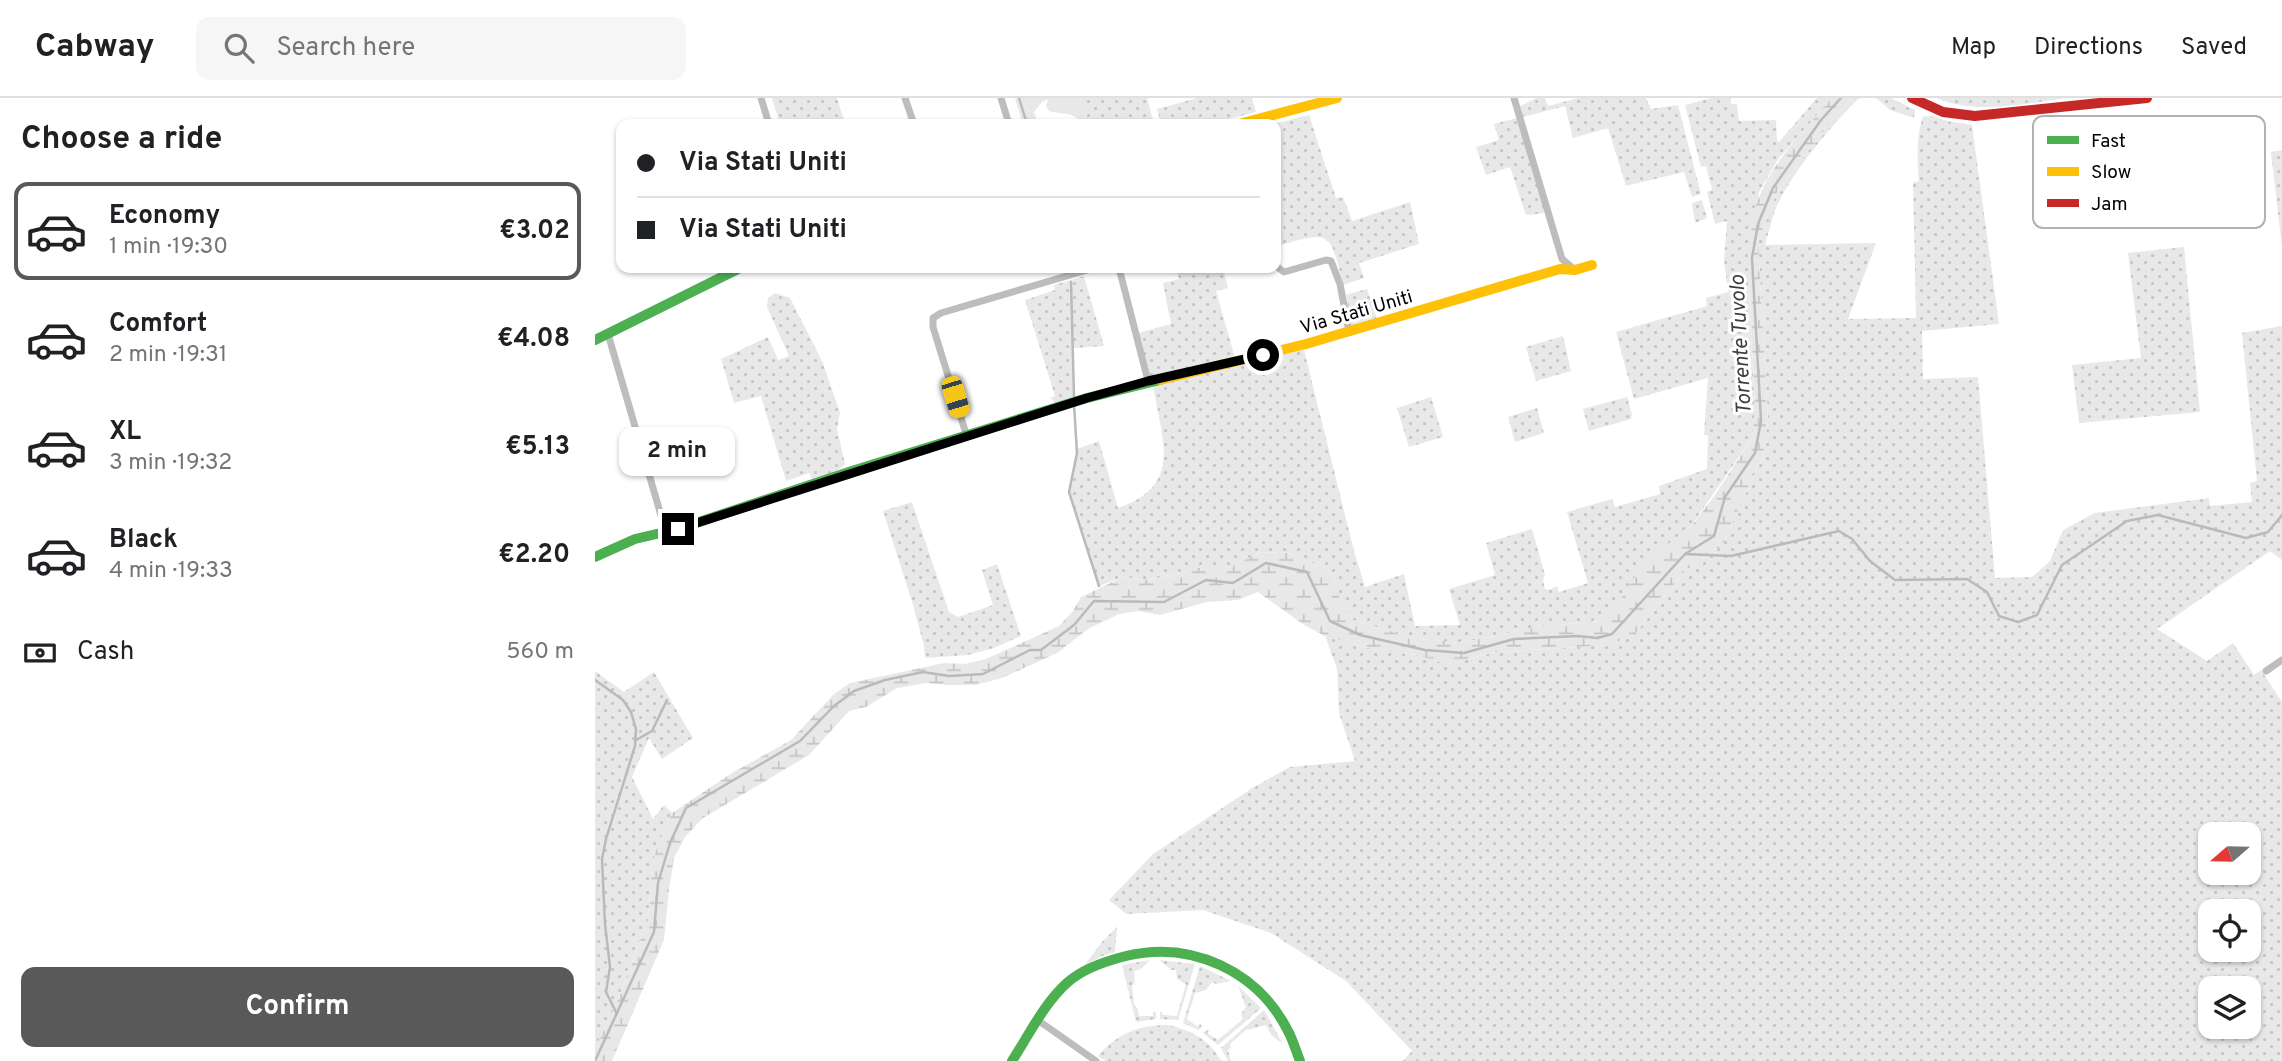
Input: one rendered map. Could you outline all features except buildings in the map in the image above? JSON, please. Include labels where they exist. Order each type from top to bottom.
[{"type":"street","points":[[761,98],[767,119]]},
{"type":"street","points":[[905,98],[912,119]]},
{"type":"street","points":[[1001,98],[1007,119]]},
{"type":"street","points":[[1259,119],[1337,98]]},
{"type":"street","points":[[1514,98],[1561,264]]},
{"type":"street","points":[[1912,98],[1943,111],[1975,116],[2147,98]]},
{"type":"street","points":[[1281,270],[1284,272],[1326,260],[1331,261],[1340,284],[1349,332]]},
{"type":"street","name":"Via Stati Uniti","points":[[967,436],[1148,381],[1242,361],[1349,332],[1561,264],[1575,270],[1592,265]]},
{"type":"street","points":[[595,340],[730,273]]},
{"type":"street","points":[[595,556],[638,537],[678,529],[967,436],[933,327],[933,318],[941,313],[1077,273]]},
{"type":"street","points":[[1120,273],[1148,381]]},
{"type":"street","points":[[608,334],[665,530]]},
{"type":"street","points":[[2266,671],[2282,660]]},
{"type":"street","points":[[1012,1061],[1066,983],[1100,964],[1136,953],[1170,951],[1189,953],[1230,968],[1262,993],[1287,1029],[1300,1061]]},
{"type":"street","points":[[1039,1021],[1096,1061]]},
{"type":"green space","points":[[772,98],[837,98],[844,119],[778,119]]},
{"type":"green space","points":[[1015,98],[1080,98],[1086,119],[1049,111],[1046,106],[1048,99],[1034,112],[1036,119],[1021,119]]},
{"type":"green space","points":[[1080,98],[1147,98],[1153,119],[1086,119]]},
{"type":"green space","points":[[1197,98],[1252,98],[1256,112],[1229,119],[1160,119],[1157,109]]},
{"type":"green space","points":[[1537,98],[1545,98],[1548,106],[1578,98],[1646,98],[1651,109],[1678,105],[1701,194],[1692,197],[1684,172],[1626,186],[1608,128],[1573,138],[1565,106],[1523,117],[1520,106]]},
{"type":"green space","points":[[1711,98],[1731,98],[1731,104],[1737,104],[1739,121],[1776,120],[1779,142],[1817,98],[1832,98],[1779,158],[1759,192],[1749,289],[1755,411],[1752,438],[1689,529],[1644,562],[1613,612],[1602,621],[1542,626],[1460,643],[1410,637],[1353,620],[1339,597],[1335,581],[1325,568],[1285,552],[1260,553],[1227,568],[1197,568],[1149,580],[1123,577],[1099,586],[1069,492],[1077,449],[1099,441],[1118,508],[1139,498],[1153,487],[1161,473],[1163,441],[1153,385],[1304,350],[1365,587],[1404,574],[1415,626],[1460,625],[1449,589],[1495,575],[1486,543],[1532,529],[1545,575],[1545,589],[1557,586],[1559,592],[1588,583],[1567,512],[1612,499],[1615,507],[1660,494],[1659,486],[1707,469],[1708,435],[1704,435],[1708,378],[1634,399],[1616,332],[1707,306],[1706,298],[1728,292],[1724,260],[1727,221],[1715,224],[1707,192],[1712,190],[1706,166],[1701,167],[1685,105]]},
{"type":"green space","points":[[1832,98],[1852,98],[1777,192],[1758,242],[1768,419],[1763,456],[1722,546],[1683,573],[1635,634],[1611,645],[1496,652],[1447,664],[1416,655],[1372,649],[1325,636],[1304,625],[1258,592],[1238,600],[1207,602],[1160,615],[1139,611],[1119,614],[1088,629],[1057,653],[1002,678],[976,685],[926,683],[897,688],[866,707],[849,711],[809,755],[703,818],[685,837],[674,858],[664,940],[612,1061],[595,1061],[595,1049],[617,1002],[648,920],[652,867],[657,847],[672,813],[732,773],[791,740],[834,694],[850,683],[944,663],[965,664],[986,659],[1059,626],[1081,597],[1123,577],[1150,580],[1197,568],[1227,568],[1260,553],[1285,552],[1325,568],[1335,581],[1339,597],[1353,620],[1410,637],[1460,643],[1542,626],[1602,621],[1613,611],[1644,562],[1689,529],[1752,438],[1755,411],[1747,238],[1752,216],[1768,178],[1790,146]]},
{"type":"green space","points":[[1852,98],[1859,98],[1823,137],[1789,183],[1774,213],[1765,245],[1876,243],[1848,319],[1916,318],[1913,183],[1919,181],[1918,148],[1923,116],[1931,115],[1972,125],[1999,324],[1922,331],[1923,379],[1978,377],[1995,578],[2032,577],[2050,561],[2063,530],[2095,513],[2209,498],[2210,506],[2252,502],[2250,483],[2257,481],[2242,333],[2282,326],[2282,560],[2270,551],[2157,629],[2207,661],[2233,643],[2254,675],[2261,670],[2282,702],[2282,1061],[1403,1061],[1412,1051],[1346,981],[1271,933],[1203,910],[1126,914],[1109,900],[1153,854],[1254,787],[1290,767],[1355,761],[1339,713],[1337,669],[1325,636],[1372,649],[1416,655],[1447,664],[1496,652],[1611,645],[1635,634],[1683,573],[1722,546],[1763,456],[1768,419],[1758,242],[1777,192],[1835,116]]},
{"type":"green space","points":[[1876,98],[1891,98],[1915,110],[1914,118],[1890,110]]},
{"type":"green space","points":[[1936,98],[2066,98],[1984,107],[1951,103]]},
{"type":"green space","points":[[1309,115],[1336,198],[1343,197],[1352,221],[1410,202],[1419,244],[1359,263],[1364,278],[1343,285],[1335,253],[1325,239],[1308,238],[1281,245],[1281,122]]},
{"type":"green space","points":[[1517,118],[1546,213],[1526,215],[1510,167],[1486,175],[1476,147],[1499,140],[1494,124]]},
{"type":"green space","points":[[2282,150],[2282,247],[2271,152]]},
{"type":"green space","points":[[1702,200],[1707,218],[1695,223],[1692,203]]},
{"type":"green space","points":[[2184,247],[2200,412],[2079,423],[2072,365],[2141,358],[2128,253]]},
{"type":"green space","points":[[1177,273],[1224,273],[1228,288],[1216,291],[1235,358],[1151,378],[1138,333],[1171,324],[1163,283],[1179,279]]},
{"type":"green space","points":[[1084,276],[1104,346],[1074,348],[1074,398],[1057,404],[1050,398],[1055,396],[1025,300],[1055,290],[1054,285]]},
{"type":"green space","points":[[1367,289],[1377,319],[1351,327],[1346,295]]},
{"type":"green space","points":[[775,293],[790,298],[823,363],[840,413],[837,429],[845,464],[837,471],[812,479],[809,473],[786,481],[761,396],[734,403],[721,359],[768,337],[778,360],[789,356],[767,307],[768,298]]},
{"type":"green space","points":[[1563,336],[1571,371],[1536,381],[1526,347]]},
{"type":"green space","points":[[1431,397],[1443,437],[1409,447],[1397,408]]},
{"type":"green space","points":[[1627,397],[1631,419],[1589,431],[1583,409]]},
{"type":"green space","points":[[1537,408],[1544,433],[1515,442],[1508,417]]},
{"type":"green space","points":[[912,502],[949,612],[958,617],[993,605],[982,570],[997,564],[1021,636],[994,648],[968,655],[925,658],[913,605],[883,511]]},
{"type":"green space","points":[[595,671],[624,692],[654,672],[693,738],[662,759],[649,738],[632,777],[653,819],[664,805],[672,813],[657,847],[652,867],[648,920],[617,1002],[595,1049]]},
{"type":"green space","points":[[1117,927],[1115,952],[1083,967],[1102,942]]},
{"type":"green space","points":[[1150,960],[1141,969],[1134,971],[1135,982],[1132,986],[1134,1004],[1139,1016],[1153,1016],[1153,1012],[1156,1012],[1156,1019],[1136,1022],[1122,965]]},
{"type":"green space","points":[[1159,960],[1195,964],[1178,1020],[1160,1019],[1160,1012],[1163,1015],[1177,1016],[1186,984],[1177,979],[1176,970]]},
{"type":"green space","points":[[1200,966],[1231,981],[1216,984],[1212,982],[1206,990],[1195,993],[1187,1019],[1198,1027],[1200,1024],[1202,1026],[1199,1030],[1183,1023]]},
{"type":"green space","points":[[1238,986],[1261,1008],[1218,1045],[1203,1033],[1207,1029],[1207,1033],[1218,1040],[1243,1019],[1241,1014],[1246,1007]]},
{"type":"green space","points":[[1264,1010],[1283,1044],[1272,1036],[1266,1025],[1247,1029],[1230,1044],[1231,1048],[1228,1050],[1231,1061],[1228,1061],[1221,1048]]},
{"type":"green space","points":[[1168,1025],[1199,1037],[1221,1061],[1106,1061],[1098,1056],[1113,1041],[1130,1032]]},
{"type":"waterway","points":[[1019,98],[1025,119]]},
{"type":"waterway","name":"Torrente Tuvolo","points":[[595,1061],[654,932],[658,883],[670,843],[686,808],[800,741],[834,706],[854,691],[885,680],[923,672],[949,676],[983,674],[1030,650],[1041,650],[1074,625],[1094,601],[1164,602],[1206,580],[1233,583],[1266,563],[1307,572],[1330,621],[1360,635],[1425,650],[1464,653],[1514,639],[1578,636],[1597,638],[1612,634],[1685,554],[1714,536],[1725,497],[1755,453],[1761,421],[1752,258],[1758,224],[1773,188],[1821,120],[1841,98]]},
{"type":"waterway","points":[[1071,282],[1074,397]]},
{"type":"waterway","points":[[1074,404],[1077,453],[1069,492],[1099,586]]},
{"type":"waterway","points":[[1685,554],[1731,556],[1839,531],[1852,539],[1870,561],[1895,580],[1967,579],[1987,592],[1999,616],[2018,622],[2037,615],[2062,565],[2127,521],[2158,515],[2246,538],[2268,532],[2282,515]]},
{"type":"waterway","points":[[595,680],[623,700],[631,712],[636,729],[635,746],[602,859],[610,967],[606,992],[617,1014]]},
{"type":"waterway","points":[[636,740],[652,731],[667,700]]},
{"type":"traffic: fast","points":[[595,340],[730,273]]},
{"type":"traffic: fast","points":[[595,557],[635,539],[678,529],[852,471],[1087,398],[1160,380]]},
{"type":"traffic: fast","points":[[1012,1061],[1044,1009],[1074,977],[1111,960],[1150,952],[1198,957],[1241,977],[1275,1010],[1290,1034],[1300,1061]]},
{"type":"traffic: slow","points":[[1258,119],[1337,98]]},
{"type":"traffic: slow","points":[[1160,380],[1306,344],[1560,269],[1575,270],[1592,265]]},
{"type":"traffic: jam","points":[[1912,98],[1943,112],[1975,116],[2147,98]]},
{"type":"route","points":[[678,529],[852,471],[1087,398],[1263,355]]}]
